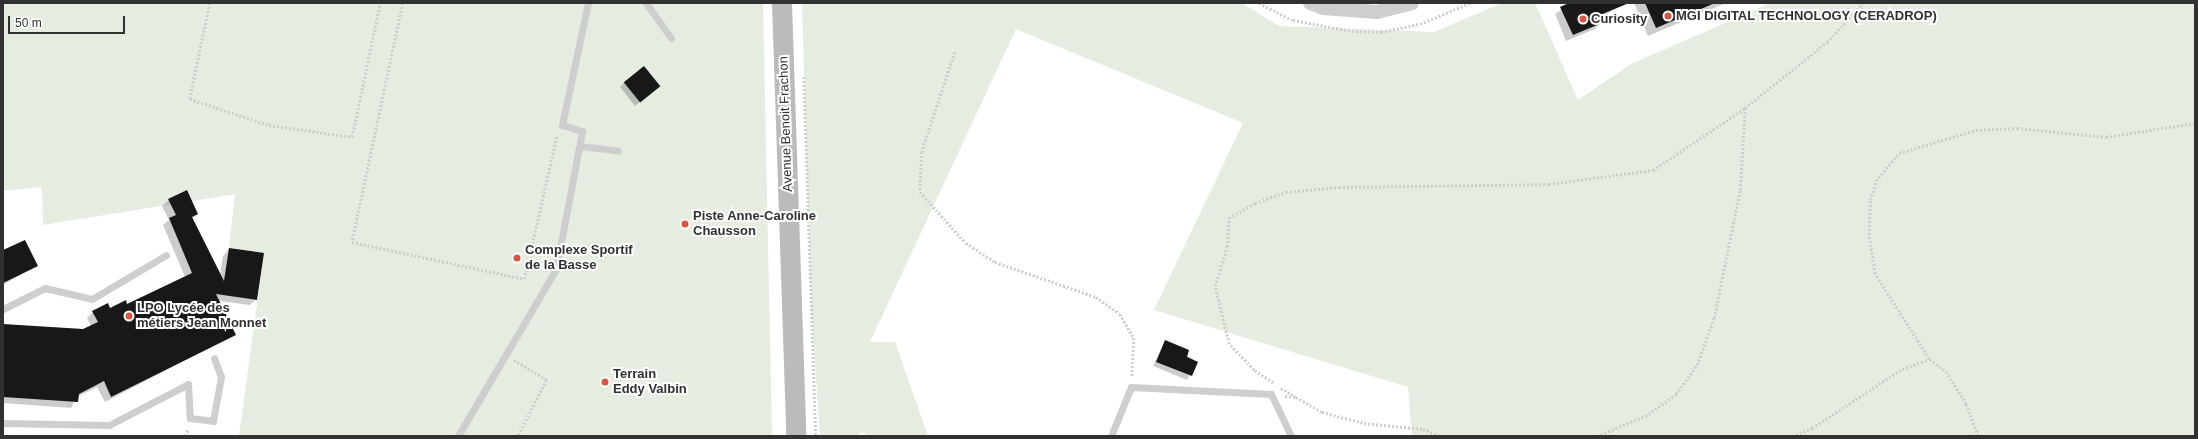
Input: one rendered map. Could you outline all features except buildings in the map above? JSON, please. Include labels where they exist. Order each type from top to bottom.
[{"type":"main road","name":"Avenue Benoit Frachon","points":[[782,3],[796,436]]},
{"type":"street","points":[[1310,3],[1323,8],[1377,12],[1412,3]]},
{"type":"lane","points":[[458,436],[556,269],[582,131],[562,125],[588,3]]},
{"type":"lane","points":[[646,3],[671,38]]},
{"type":"lane","points":[[580,146],[618,150]]},
{"type":"lane","points":[[3,309],[45,288],[92,299],[166,255]]},
{"type":"lane","points":[[3,423],[109,425],[188,384],[190,418],[213,422],[221,377],[214,358]]},
{"type":"lane","points":[[1111,436],[1131,387],[1271,394],[1291,436]]},
{"type":"path","points":[[210,3],[190,99],[269,125],[352,137],[380,3]]},
{"type":"path","points":[[403,3],[352,242],[524,279],[553,142],[562,125]]},
{"type":"path","points":[[1441,436],[1423,429],[1364,423],[1322,412],[1254,370],[1229,344],[1215,286],[1227,247],[1228,218],[1255,203],[1286,192],[1339,187],[1549,184],[1653,170],[1745,108],[1827,42],[1864,3]]},
{"type":"path","points":[[955,52],[922,152],[920,192],[966,243],[995,262],[1096,297],[1120,314],[1134,338],[1131,387]]},
{"type":"path","points":[[803,70],[816,436]]},
{"type":"path","points":[[1597,436],[1645,416],[1676,394],[1696,365],[1714,318],[1740,190],[1745,108]]},
{"type":"path","points":[[1978,436],[1966,404],[1947,373],[1929,359],[1875,274],[1869,235],[1870,200],[1876,181],[1899,153],[1976,130],[2017,128],[2106,137],[2195,123]]},
{"type":"path","points":[[505,355],[547,380],[518,436]]},
{"type":"path","points":[[1792,436],[1812,428],[1902,369],[1929,359]]},
{"type":"path","points":[[1271,394],[1296,397]]},
{"type":"shaded area","name":"Complexe Sportif de la Basse","points":[[3,3],[763,3],[772,436],[239,436],[264,253],[229,248],[235,194],[43,225],[42,187],[3,191]]},
{"type":"shaded area","points":[[802,3],[1242,3],[1279,26],[1434,32],[1502,3],[1535,3],[1578,100],[1631,64],[1771,3],[2195,3],[2195,436],[1412,436],[1408,387],[1154,310],[1243,123],[1016,29],[870,342],[895,342],[928,436],[869,436],[861,432],[858,436],[820,436],[811,306]]},
{"type":"place","name":"MGI DIGITAL TECHNOLOGY (CERADROP)","points":[[1668,16]]},
{"type":"place","name":"Curiosity","points":[[1583,19]]},
{"type":"place","name":"Piste Anne-Caroline Chausson","points":[[685,224]]},
{"type":"place","name":"Complexe Sportif de la Basse","points":[[517,258]]},
{"type":"place","name":"LPO Lycée des métiers Jean Monnet","points":[[129,316]]},
{"type":"place","name":"Terrain Eddy Valbin","points":[[605,382]]}]
